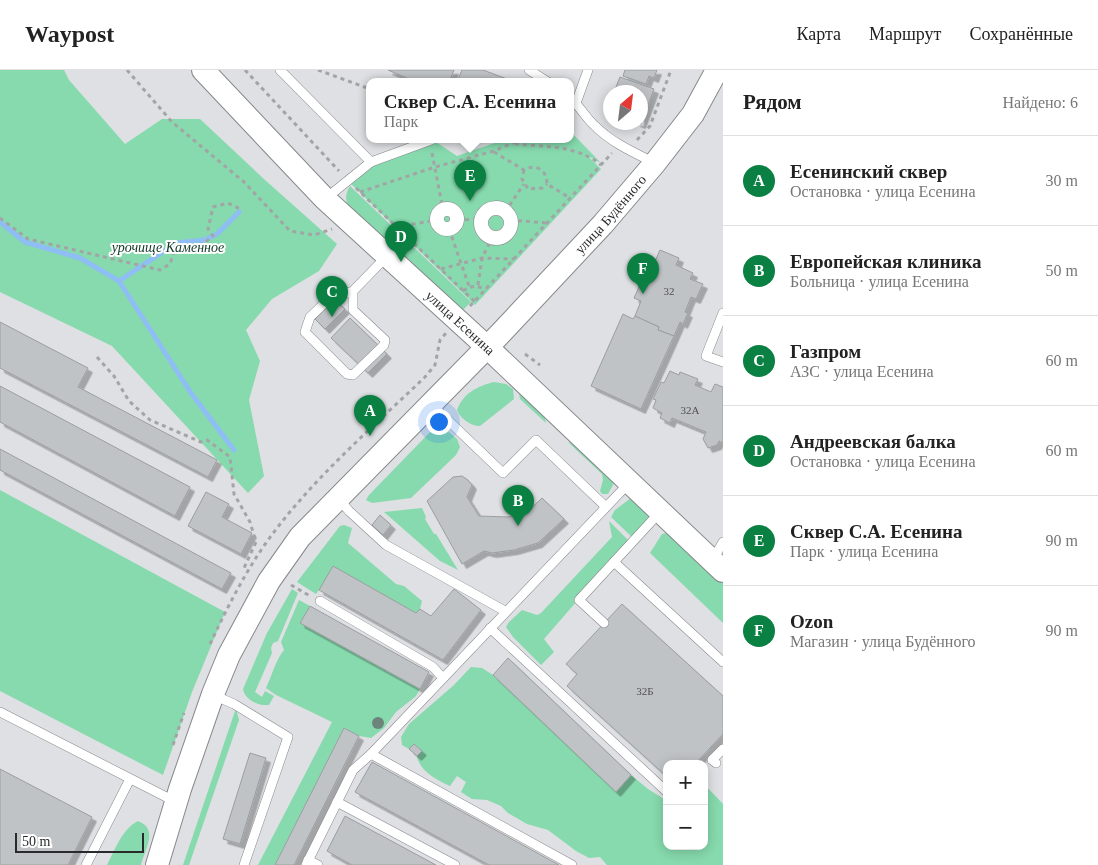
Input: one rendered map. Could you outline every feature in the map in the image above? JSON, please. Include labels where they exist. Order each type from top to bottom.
[{"type":"street","name":"улица Есенина","points":[[203,70],[347,220],[457,319],[629,483],[660,511],[719,558]]},
{"type":"street","name":"улица Будённого","points":[[158,865],[176,802],[212,694],[229,655],[270,581],[300,537],[487,347],[603,224],[656,163],[693,114],[717,70]]},
{"type":"street","points":[[491,209],[501,209],[508,216],[510,225],[506,234],[492,238],[482,228],[482,219],[491,209]]},
{"type":"street","points":[[440,215],[453,211],[453,224]]},
{"type":"lane","points":[[280,70],[371,162]]},
{"type":"lane","points":[[529,70],[542,78]]},
{"type":"lane","points":[[574,99],[588,70]]},
{"type":"lane","points":[[574,102],[592,125],[619,146],[656,163]]},
{"type":"lane","points":[[325,199],[371,162],[422,143]]},
{"type":"lane","points":[[353,291],[353,310],[385,340],[384,345],[353,375],[347,374],[305,332],[310,316],[330,298],[353,291],[387,256]]},
{"type":"lane","points":[[723,313],[706,356],[723,362]]},
{"type":"lane","points":[[431,404],[503,473],[536,440],[606,506]]},
{"type":"lane","points":[[318,865],[307,862],[353,770],[371,754],[442,677],[629,483]]},
{"type":"lane","points":[[338,498],[349,511],[386,545],[505,612]]},
{"type":"lane","points":[[604,623],[579,600],[660,511]]},
{"type":"lane","points":[[614,562],[723,662]]},
{"type":"lane","points":[[320,600],[433,667],[442,677]]},
{"type":"lane","points":[[490,628],[663,788]]},
{"type":"lane","points":[[212,694],[234,704],[288,737],[244,865]]},
{"type":"lane","points":[[0,712],[176,802]]},
{"type":"lane","points":[[711,763],[723,749]]},
{"type":"lane","points":[[371,754],[572,865]]},
{"type":"lane","points":[[86,865],[130,778]]},
{"type":"lane","points":[[337,802],[455,865]]},
{"type":"path","points":[[126,70],[172,122],[244,182],[290,231],[314,235],[328,232],[347,220]]},
{"type":"path","points":[[318,70],[366,88]]},
{"type":"path","points":[[440,340],[457,319],[619,146],[638,140],[650,126],[671,70]]},
{"type":"path","points":[[396,227],[440,215],[431,143]]},
{"type":"path","points":[[360,192],[435,167],[514,144],[581,152],[601,165]]},
{"type":"path","points":[[494,151],[524,170]]},
{"type":"path","points":[[529,166],[543,170],[547,177],[547,184],[542,188],[528,190],[522,179],[524,170],[529,166]]},
{"type":"path","points":[[524,184],[508,216],[548,223]]},
{"type":"path","points":[[547,184],[570,198]]},
{"type":"path","points":[[0,218],[28,239],[160,270],[170,264],[176,246],[203,244],[212,236],[208,229],[213,207],[228,204],[240,209]]},
{"type":"path","points":[[470,286],[461,262],[453,224],[482,219]]},
{"type":"path","points":[[478,285],[482,258],[492,238]]},
{"type":"path","points":[[440,269],[482,258],[514,259]]},
{"type":"path","points":[[463,291],[470,286],[478,285],[486,290]]},
{"type":"path","points":[[97,357],[114,376],[128,401],[150,420],[201,442],[207,440],[230,457],[234,494],[250,522],[256,542],[244,568]]},
{"type":"path","points":[[291,585],[309,595]]},
{"type":"green space","name":"урочище Каменное","points":[[0,70],[64,70],[69,80],[125,144],[162,119],[200,119],[337,244],[319,271],[272,299],[246,330],[260,361],[249,400],[264,476],[248,493],[112,346],[0,292]]},
{"type":"green space","points":[[574,135],[601,163],[588,156],[601,169],[475,305],[344,177],[366,161],[432,143],[438,143],[457,156],[494,143],[574,143]]},
{"type":"green space","points":[[350,186],[471,302],[459,314],[349,209],[346,197]]},
{"type":"green space","points":[[494,382],[506,384],[513,389],[514,399],[480,426],[473,425],[460,416],[457,410],[467,395],[477,388]]},
{"type":"green space","points":[[519,394],[544,415],[546,423],[520,399]]},
{"type":"green space","points":[[442,426],[457,439],[460,447],[456,455],[411,498],[372,503],[366,500],[435,427]]},
{"type":"green space","points":[[568,442],[581,447],[614,483],[608,494],[602,494],[600,491],[603,480],[602,474]]},
{"type":"green space","points":[[0,490],[225,612],[192,692],[163,775],[0,691]]},
{"type":"green space","points":[[631,498],[650,513],[647,520],[632,537],[611,517],[615,510]]},
{"type":"green space","points":[[422,508],[425,519],[458,570],[440,561],[384,512]]},
{"type":"green space","points":[[609,521],[629,541],[544,639],[554,652],[541,665],[513,637],[506,627],[522,610],[537,615],[541,613],[612,537]]},
{"type":"green space","points":[[344,525],[352,528],[348,543],[396,584],[404,586],[422,601],[420,609],[416,613],[319,590],[316,594],[297,582],[340,526]]},
{"type":"green space","points":[[670,532],[723,577],[723,623],[650,553],[662,534]]},
{"type":"green space","points":[[292,589],[298,593],[278,641],[273,643],[272,653],[255,692],[262,697],[265,691],[274,696],[269,705],[256,703],[246,696],[243,689],[267,633]]},
{"type":"green space","points":[[299,600],[310,606],[301,623],[420,689],[416,696],[396,712],[384,728],[371,738],[359,736],[344,728],[275,865],[258,865],[332,722],[276,695],[266,688],[284,650],[281,642]]},
{"type":"green space","points":[[471,667],[482,668],[493,675],[615,791],[631,775],[663,798],[663,850],[708,850],[708,788],[723,804],[723,865],[607,865],[600,857],[589,858],[576,851],[548,830],[527,824],[508,813],[501,806],[487,800],[472,799],[461,792],[466,782],[457,776],[450,786],[430,775],[422,767],[417,756],[422,751],[414,744],[409,749],[402,745],[401,737],[409,724],[454,685]]},
{"type":"green space","points":[[236,708],[239,720],[189,865],[183,865]]},
{"type":"green space","points":[[138,821],[148,829],[149,834],[141,865],[107,865],[123,834]]},
{"type":"building","points":[[388,70],[454,70],[451,78],[407,78]]},
{"type":"building","points":[[462,70],[483,70],[504,78],[459,78]]},
{"type":"building","points":[[625,70],[657,70],[654,78],[649,76],[646,84],[623,76]]},
{"type":"building","points":[[620,77],[643,85],[617,85]]},
{"type":"building","points":[[648,87],[654,89],[648,105]]},
{"type":"building","points":[[660,250],[679,258],[676,265],[693,273],[690,279],[703,284],[696,299],[691,297],[685,312],[688,313],[683,324],[680,322],[674,336],[658,330],[659,327],[635,316],[641,301],[634,298],[648,267],[652,268]]},
{"type":"building","points":[[334,299],[345,309],[325,329],[315,319]]},
{"type":"building","points":[[623,314],[633,319],[635,316],[659,327],[658,330],[674,336],[641,409],[591,386]]},
{"type":"building","points":[[350,318],[387,354],[368,373],[331,338]]},
{"type":"building","points":[[0,322],[88,368],[78,387],[217,460],[208,477],[0,368]]},
{"type":"building","points":[[670,371],[679,375],[680,372],[698,379],[695,385],[711,392],[715,384],[723,387],[723,443],[719,441],[717,445],[708,448],[703,439],[706,432],[672,418],[670,423],[660,418],[662,413],[653,408],[656,400],[653,399],[661,382],[664,383]]},
{"type":"building","points":[[0,386],[190,487],[175,516],[0,422]]},
{"type":"building","points":[[0,449],[231,573],[222,589],[0,470]]},
{"type":"building","points":[[462,476],[472,485],[467,497],[479,516],[508,517],[527,512],[542,498],[564,519],[538,543],[514,550],[492,553],[484,551],[462,564],[427,501],[453,477]]},
{"type":"building","points":[[206,492],[229,504],[222,517],[252,533],[241,554],[188,526]]},
{"type":"building","points":[[380,515],[391,525],[383,535],[372,525]]},
{"type":"building","points":[[333,566],[416,613],[420,609],[431,616],[454,589],[481,610],[443,660],[319,590]]},
{"type":"building","points":[[622,604],[723,696],[723,734],[699,760],[663,760],[663,773],[567,686],[577,674],[566,664]]},
{"type":"building","points":[[310,606],[429,672],[420,689],[300,623]]},
{"type":"building","points":[[508,658],[631,775],[616,792],[493,675]]},
{"type":"building","points":[[344,728],[359,736],[294,865],[275,865]]},
{"type":"building","points":[[414,744],[422,751],[417,756],[409,749]]},
{"type":"building","points":[[250,753],[266,758],[240,844],[223,839]]},
{"type":"building","points":[[372,762],[559,865],[489,865],[355,792]]},
{"type":"building","points":[[0,769],[92,817],[68,865],[0,865]]},
{"type":"building","points":[[345,816],[436,865],[352,865],[327,851]]},
{"type":"waterway","points":[[119,281],[176,243],[204,240],[217,234],[239,212]]},
{"type":"waterway","points":[[0,222],[25,242],[80,258],[119,281],[191,393],[234,450]]},
{"type":"place","name":"Сквер С.А. Есенина","points":[[470,201]]},
{"type":"place","name":"Андреевская балка","points":[[401,262]]},
{"type":"place","name":"Ozon","points":[[643,294]]},
{"type":"place","name":"Газпром","points":[[332,317]]},
{"type":"place","name":"Есенинский сквер","points":[[370,436]]},
{"type":"place","name":"Европейская клиника","points":[[518,526]]}]
